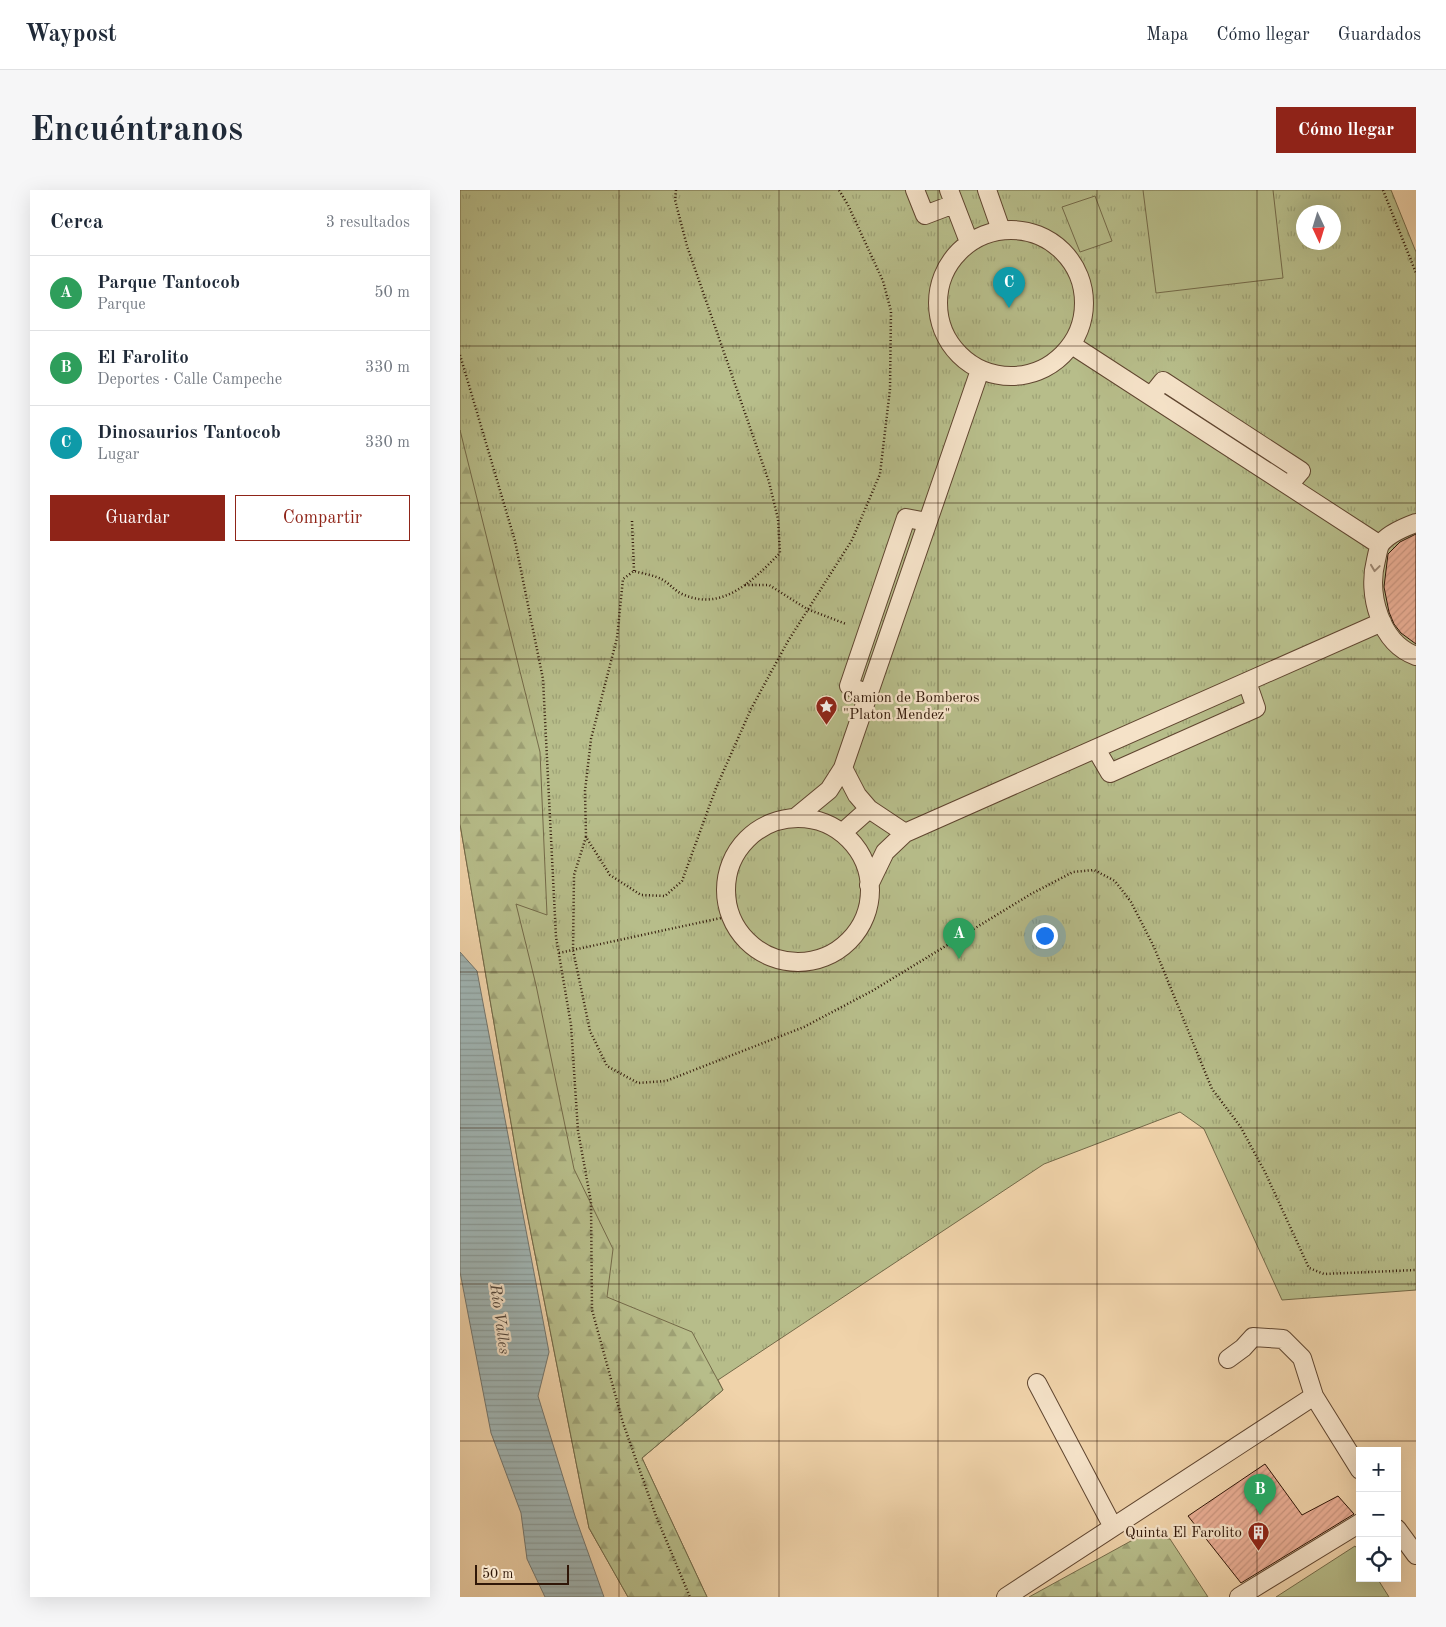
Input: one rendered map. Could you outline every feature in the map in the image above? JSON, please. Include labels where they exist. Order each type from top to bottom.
[{"type":"street","points":[[915,190],[925,215],[951,197],[969,242]]},
{"type":"street","points":[[987,190],[1001,230]]},
{"type":"street","points":[[1001,230],[1026,230],[1048,239],[1068,254],[1080,275],[1086,299],[1083,323],[1072,345],[1054,364],[1031,374],[1005,377],[980,370],[959,355],[944,334],[937,310],[940,284],[950,261],[969,242],[984,234],[1001,230]]},
{"type":"street","points":[[1072,345],[1380,545]]},
{"type":"street","points":[[795,818],[829,790],[842,768],[980,370]]},
{"type":"street","points":[[1416,523],[1401,529],[1380,545],[1374,568],[1373,596],[1382,622],[1394,642],[1416,656]]},
{"type":"street","points":[[869,885],[885,852],[905,833],[1382,622]]},
{"type":"street","points":[[1096,749],[1110,772],[1229,720],[1256,708],[1247,682]]},
{"type":"street","points":[[842,768],[869,809],[905,833]]},
{"type":"street","points":[[842,833],[869,809]]},
{"type":"street","points":[[795,818],[820,822],[842,833],[859,851],[869,874],[870,899],[862,923],[847,943],[826,957],[802,962],[779,960],[758,951],[741,936],[730,916],[725,894],[728,871],[737,850],[753,834],[772,823],[795,818]]},
{"type":"street","points":[[1228,1359],[1243,1348],[1253,1337],[1283,1339],[1302,1358],[1314,1396],[1356,1464]]},
{"type":"street","points":[[1037,1383],[1113,1527]]},
{"type":"street","points":[[1006,1597],[1314,1396]]},
{"type":"street","points":[[1239,1597],[1356,1525]]},
{"type":"street","points":[[1401,1534],[1416,1555]]},
{"type":"path","points":[[634,571],[662,579],[682,594],[705,600],[730,596],[780,553],[778,520],[769,482],[687,246],[675,200],[676,190]]},
{"type":"path","points":[[586,837],[610,875],[641,896],[665,896],[682,881],[716,788],[751,709],[788,641],[852,540],[880,474],[890,389],[891,311],[883,281],[848,205],[839,190]]},
{"type":"path","points":[[1383,190],[1416,274]]},
{"type":"path","points":[[460,356],[515,541],[543,679],[556,937],[570,1025],[578,1130],[591,1202],[592,1310],[623,1424],[656,1516],[690,1597]]},
{"type":"path","points":[[632,521],[634,571]]},
{"type":"path","points":[[634,571],[623,579],[617,638],[591,739],[585,791],[586,837],[574,875],[573,950],[590,1031],[607,1066],[638,1083],[666,1081],[804,1027],[872,991],[1032,894],[1074,872],[1094,870],[1115,881],[1131,902],[1154,947],[1212,1089],[1240,1126],[1266,1172],[1309,1268],[1324,1274],[1416,1270]]},
{"type":"path","points":[[744,585],[769,584],[808,610],[846,624]]},
{"type":"path","points":[[559,953],[730,916]]},
{"type":"green space","points":[[460,190],[1391,190],[1416,252],[1416,1290],[1282,1300],[1204,1129],[1180,1112],[1044,1164],[718,1380],[723,1390],[642,1458],[707,1597],[628,1597],[589,1528],[523,1193],[460,824]]},
{"type":"green space","points":[[1143,190],[1273,190],[1283,278],[1156,293]]},
{"type":"green space","points":[[1095,196],[1112,241],[1080,252],[1062,207]]},
{"type":"green space","points":[[460,430],[540,752],[547,915],[516,904],[536,985],[574,1169],[613,1249],[607,1297],[692,1332],[723,1390],[642,1458],[707,1597],[628,1597],[589,1528],[523,1193],[460,824]]},
{"type":"green space","points":[[1140,1536],[1170,1539],[1208,1597],[1029,1597]]},
{"type":"green space","points":[[1355,1546],[1356,1582],[1380,1582],[1389,1597],[1276,1597]]},
{"type":"water","name":"Río Valles","points":[[460,952],[477,971],[549,1352],[538,1396],[575,1516],[604,1597],[545,1597],[527,1559],[521,1513],[491,1433],[460,1272]]},
{"type":"building","points":[[1416,534],[1416,644],[1401,633],[1394,624],[1389,612],[1384,587],[1388,554],[1400,542]]},
{"type":"building","name":"Quinta El Farolito","points":[[1265,1464],[1302,1515],[1338,1496],[1354,1514],[1241,1583],[1188,1516]]},
{"type":"place","name":"Dinosaurios Tantocob","points":[[1009,308]]},
{"type":"place","name":"Camion de Bomberos \"Platon Mendez\"","points":[[827,725]]},
{"type":"place","name":"Parque Tantocob","points":[[959,959]]},
{"type":"place","name":"El Farolito","points":[[1260,1515]]},
{"type":"place","name":"Quinta El Farolito","points":[[1258,1551]]}]
